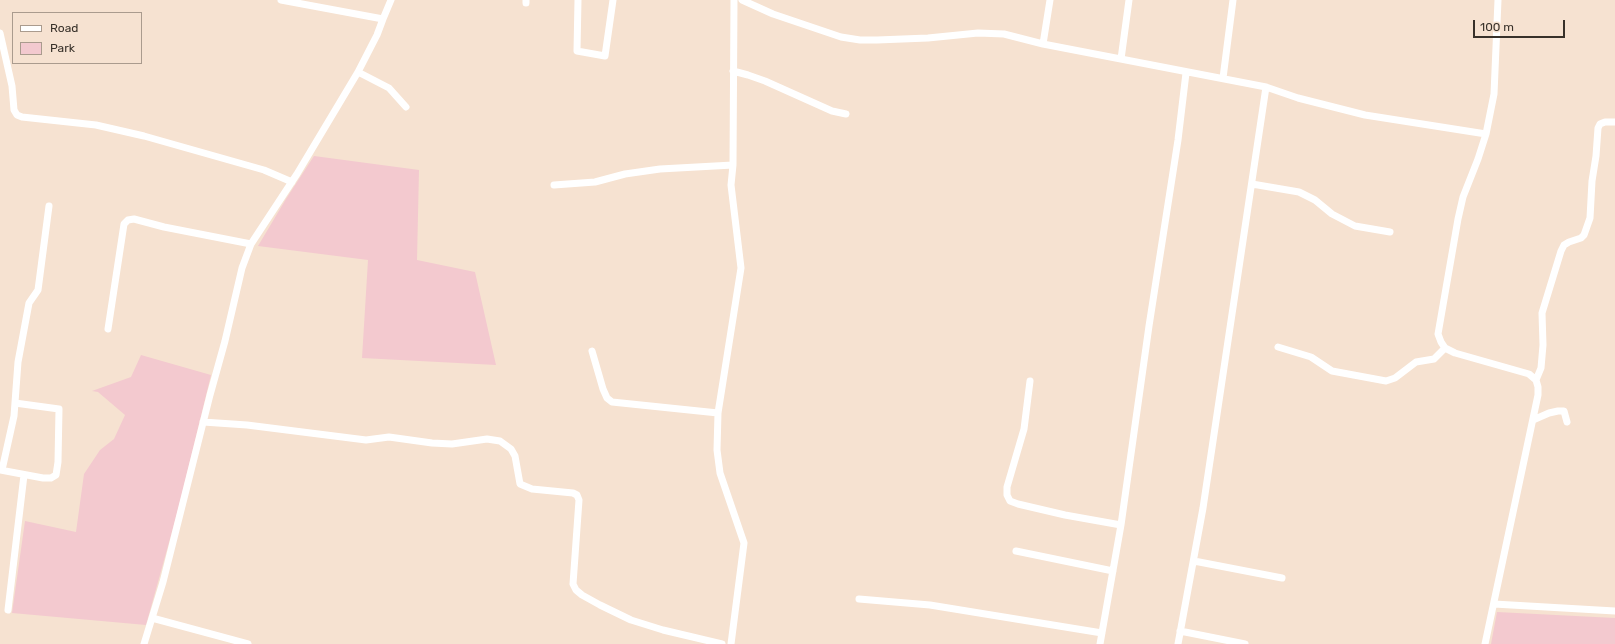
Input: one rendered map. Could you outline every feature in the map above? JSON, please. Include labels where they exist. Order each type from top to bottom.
[{"type":"street","points":[[281,0],[383,19]]},
{"type":"street","points":[[144,644],[163,582],[225,341],[242,268],[251,244],[292,182],[358,72],[374,41],[391,0]]},
{"type":"street","points":[[578,0],[577,51],[605,56],[613,0]]},
{"type":"street","points":[[732,644],[744,543],[720,473],[717,450],[718,413],[741,268],[731,185],[733,165],[734,0]]},
{"type":"street","points":[[742,0],[772,14],[841,37],[860,40],[928,38],[978,33],[1004,34],[1043,44],[1186,73],[1223,78],[1266,87],[1298,98],[1365,115],[1486,134]]},
{"type":"street","points":[[1043,44],[1050,0]]},
{"type":"street","points":[[1122,59],[1129,0]]},
{"type":"street","points":[[1223,78],[1233,0]]},
{"type":"street","points":[[1498,0],[1494,94],[1486,134],[1463,197],[1438,334],[1445,348],[1455,353],[1529,374],[1536,380]]},
{"type":"street","points":[[0,33],[12,86],[14,110],[17,115],[22,117],[96,125],[144,136],[256,168],[292,182]]},
{"type":"street","points":[[733,71],[766,81],[832,111],[846,114]]},
{"type":"street","points":[[358,72],[389,88],[406,107]]},
{"type":"street","points":[[1100,644],[1121,524],[1149,326],[1178,140],[1186,73]]},
{"type":"street","points":[[1178,644],[1194,560],[1266,87]]},
{"type":"street","points":[[1485,644],[1538,395],[1536,380],[1541,368],[1542,313],[1564,245],[1581,238],[1584,235],[1590,218],[1592,181],[1598,128],[1600,124],[1605,122],[1615,122]]},
{"type":"street","points":[[554,185],[595,182],[625,174],[660,169],[733,165]]},
{"type":"street","points":[[1252,184],[1299,192],[1315,200],[1332,214],[1354,226],[1390,232]]},
{"type":"street","points":[[15,403],[60,409],[56,475],[52,478],[43,478],[1,470],[14,416],[18,362],[29,302],[38,290],[49,206]]},
{"type":"street","points":[[108,328],[124,224],[128,220],[251,244]]},
{"type":"street","points":[[1278,347],[1310,357],[1332,371],[1386,381],[1395,378],[1416,362],[1434,359],[1445,348]]},
{"type":"street","points":[[592,351],[602,388],[607,398],[612,402],[718,413]]},
{"type":"street","points":[[1030,381],[1024,429],[1008,487],[1007,495],[1010,501],[1065,515],[1121,524]]},
{"type":"street","points":[[1533,420],[1558,411],[1564,412],[1567,422]]},
{"type":"street","points":[[203,422],[247,425],[366,440],[388,437],[452,444],[487,439],[500,441],[512,449],[515,456],[520,484],[532,489],[573,493],[577,495],[579,500],[573,584],[579,593],[631,620],[663,630],[722,644]]},
{"type":"street","points":[[8,610],[24,474]]},
{"type":"street","points":[[1016,552],[1113,571]]},
{"type":"street","points":[[1194,560],[1282,578]]},
{"type":"street","points":[[859,599],[930,604],[1102,633]]},
{"type":"street","points":[[1494,604],[1615,611]]},
{"type":"street","points":[[152,618],[248,644]]},
{"type":"street","points":[[1180,631],[1245,644]]},
{"type":"green space","points":[[314,156],[419,170],[417,260],[475,272],[496,365],[362,358],[368,260],[258,246]]},
{"type":"green space","points":[[141,355],[211,375],[178,510],[146,625],[12,613],[25,521],[76,532],[84,474],[100,450],[114,439],[125,415],[98,392],[92,391],[131,377]]},
{"type":"green space","points":[[1497,612],[1615,618],[1615,644],[1491,644]]}]
